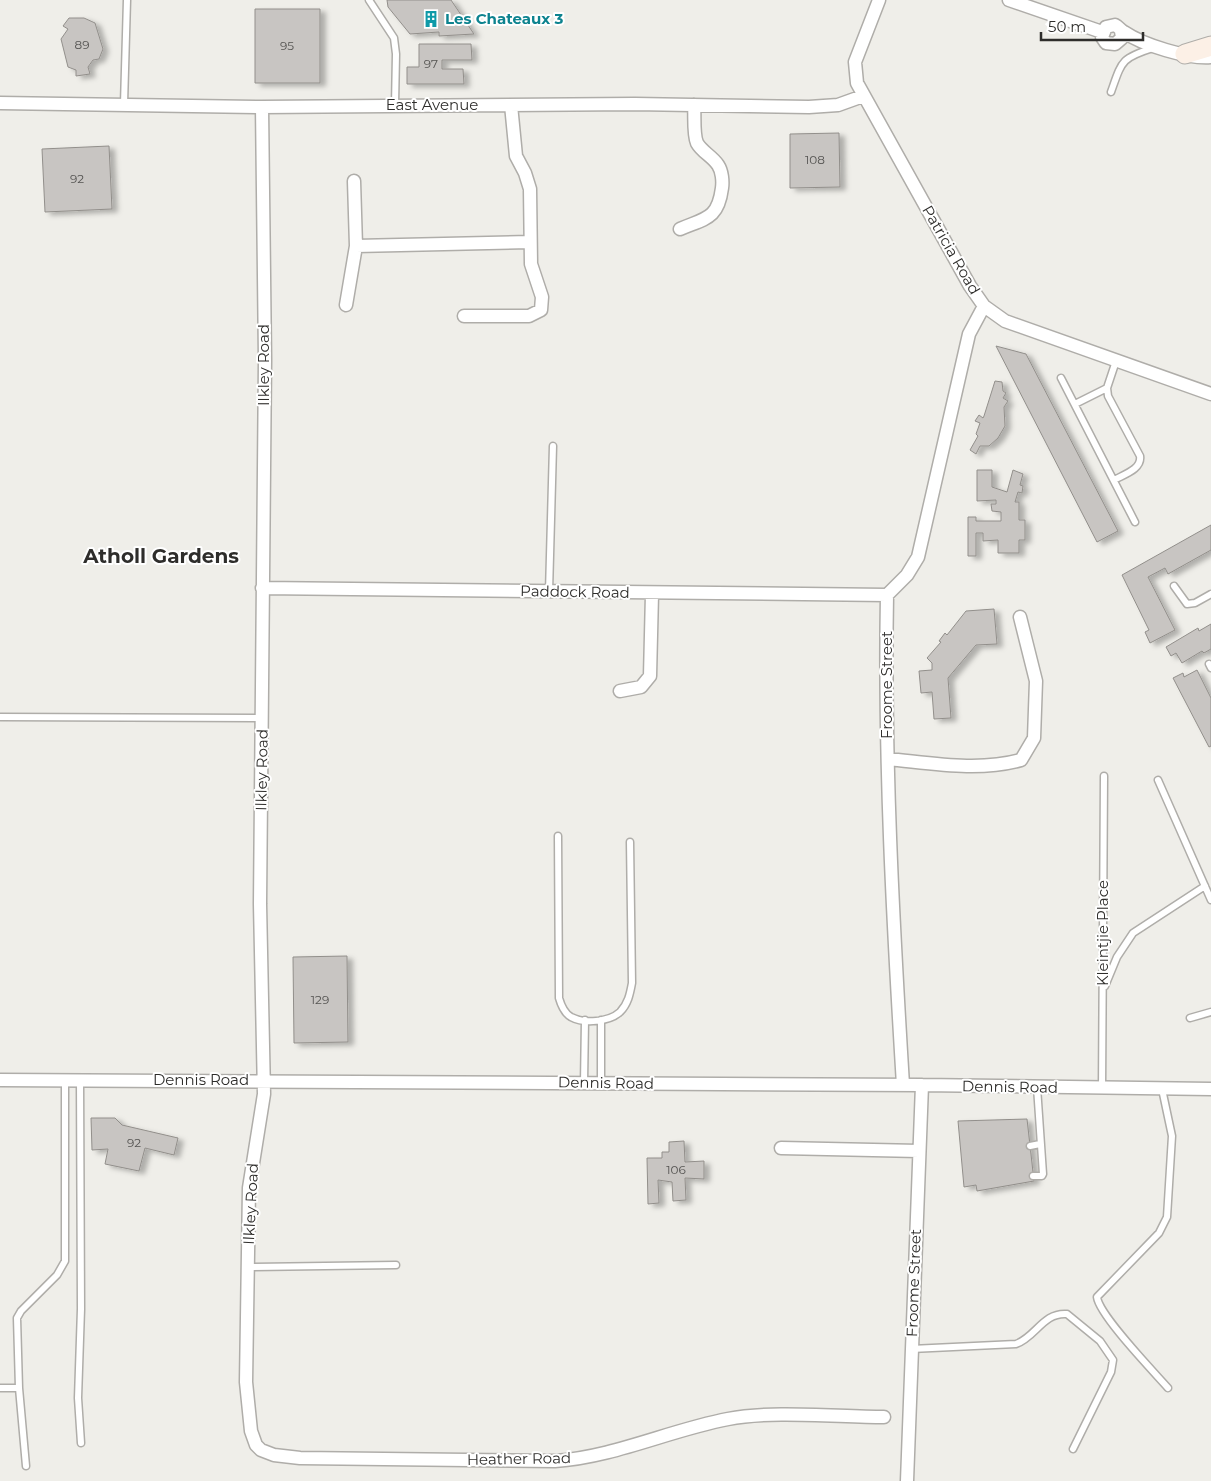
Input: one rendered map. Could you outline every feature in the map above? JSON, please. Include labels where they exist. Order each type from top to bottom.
[{"type":"main road","points":[[1185,54],[1211,46]]},
{"type":"street","name":"Patricia Road","points":[[879,0],[855,62],[857,83],[970,286],[984,306],[1016,326],[1211,394]]},
{"type":"street","points":[[1009,0],[1102,32],[1106,43],[1112,45],[1120,37],[1185,54],[1211,57]]},
{"type":"street","name":"East Avenue","points":[[0,103],[262,107],[395,105],[828,107],[863,96]]},
{"type":"street","points":[[464,316],[529,316],[542,310],[542,297],[531,264],[529,242],[530,189],[525,172],[516,156],[511,105]]},
{"type":"street","points":[[680,229],[709,217],[720,205],[722,190],[720,168],[712,156],[696,142],[694,105]]},
{"type":"street","name":"Ilkley Road","points":[[252,1431],[246,1359],[249,1188],[263,1107],[264,1080],[260,904],[265,360],[262,107]]},
{"type":"street","points":[[346,305],[356,246],[354,181]]},
{"type":"street","points":[[356,246],[529,242]]},
{"type":"street","points":[[888,595],[907,574],[918,557],[969,334],[984,306]]},
{"type":"street","name":"Paddock Road","points":[[262,588],[652,594],[888,595]]},
{"type":"street","points":[[620,691],[641,687],[650,676],[652,594]]},
{"type":"street","name":"Froome Street","points":[[888,595],[888,759],[892,903],[903,1085]]},
{"type":"street","points":[[888,759],[949,765],[998,766],[1021,760],[1034,738],[1036,681],[1020,616]]},
{"type":"street","name":"Dennis Road","points":[[0,1080],[264,1080],[1211,1089]]},
{"type":"street","name":"Froome Street","points":[[907,1481],[922,1085]]},
{"type":"street","points":[[781,1148],[919,1151]]},
{"type":"street","name":"Heather Road","points":[[252,1431],[256,1445],[261,1450],[286,1457],[555,1461],[587,1457],[710,1423],[746,1417],[884,1417]]},
{"type":"lane","points":[[124,104],[127,0]]},
{"type":"lane","points":[[369,0],[394,38],[396,54],[395,105]]},
{"type":"lane","points":[[1110,92],[1119,68],[1126,58],[1152,45]]},
{"type":"lane","points":[[1114,480],[1138,467],[1141,462],[1140,456],[1111,403],[1108,388],[1116,361]]},
{"type":"lane","points":[[1061,378],[1135,522]]},
{"type":"lane","points":[[1075,404],[1108,388]]},
{"type":"lane","points":[[549,592],[553,446]]},
{"type":"lane","points":[[1174,586],[1187,604],[1195,603],[1211,594]]},
{"type":"lane","points":[[0,717],[262,718]]},
{"type":"lane","name":"Kleintjie Place","points":[[1102,1089],[1104,776]]},
{"type":"lane","points":[[1158,780],[1211,900]]},
{"type":"lane","points":[[558,836],[559,998],[562,1008],[570,1017],[584,1020],[601,1020],[620,1012],[629,998],[632,984],[630,842]]},
{"type":"lane","points":[[1103,991],[1117,956],[1133,933],[1205,886]]},
{"type":"lane","points":[[1190,1018],[1211,1012]]},
{"type":"lane","points":[[584,1020],[584,1083]]},
{"type":"lane","points":[[601,1020],[601,1083]]},
{"type":"lane","points":[[26,1466],[19,1388],[17,1318],[21,1310],[57,1274],[65,1261],[65,1080]]},
{"type":"lane","points":[[80,1080],[81,1309],[78,1370],[81,1443]]},
{"type":"lane","points":[[1034,1176],[1042,1176],[1043,1174],[1037,1088]]},
{"type":"lane","points":[[1162,1089],[1172,1136],[1167,1217],[1159,1234],[1097,1297],[1097,1302],[1168,1388]]},
{"type":"lane","points":[[1030,1146],[1040,1144]]},
{"type":"lane","points":[[249,1267],[396,1265]]},
{"type":"lane","points":[[911,1349],[1016,1344],[1027,1338],[1050,1317],[1067,1314],[1100,1341],[1113,1360],[1110,1372],[1073,1449]]},
{"type":"lane","points":[[0,1388],[19,1388]]},
{"type":"building","name":"Les Chateaux 3","points":[[387,0],[451,0],[474,34],[439,36],[439,32],[410,34],[388,7]]},
{"type":"building","points":[[255,9],[320,9],[320,83],[255,83]]},
{"type":"building","points":[[69,18],[84,18],[95,23],[103,49],[99,59],[93,60],[88,67],[90,74],[76,76],[76,70],[68,67],[61,39],[68,29],[63,26]]},
{"type":"building","points":[[419,44],[471,44],[472,60],[442,60],[442,69],[463,69],[464,84],[407,84],[407,67],[419,67]]},
{"type":"building","points":[[839,133],[840,187],[790,188],[790,134]]},
{"type":"building","points":[[109,146],[112,209],[45,212],[42,149]]},
{"type":"building","points":[[996,346],[1026,354],[1118,531],[1097,542]]},
{"type":"building","points":[[995,381],[1002,382],[1003,391],[1006,393],[1003,398],[1008,401],[1004,407],[1005,426],[998,438],[989,446],[980,446],[976,454],[970,450],[978,436],[976,434],[980,423],[975,421],[979,415],[983,418],[984,416]]},
{"type":"building","points":[[977,470],[992,470],[992,487],[1007,492],[1013,470],[1023,474],[1020,485],[1023,486],[1022,493],[1018,492],[1015,502],[1019,502],[1019,520],[1025,520],[1025,540],[1019,540],[1019,553],[998,553],[998,540],[983,541],[983,533],[976,533],[976,556],[968,556],[968,517],[976,517],[976,521],[1001,521],[1001,512],[992,511],[991,504],[996,504],[996,500],[977,501]]},
{"type":"building","points":[[1211,525],[1211,550],[1168,574],[1165,568],[1148,577],[1175,630],[1150,643],[1145,632],[1149,630],[1122,575]]},
{"type":"building","points":[[994,609],[997,644],[976,645],[948,678],[951,718],[934,719],[932,692],[921,693],[919,671],[932,670],[932,663],[927,658],[941,642],[939,641],[945,633],[947,635],[966,611]]},
{"type":"building","points":[[1211,624],[1211,649],[1204,653],[1202,651],[1182,663],[1176,653],[1171,656],[1166,647],[1198,628],[1199,631]]},
{"type":"building","points":[[1197,670],[1211,698],[1211,746],[1209,747],[1173,678],[1183,673],[1184,677]]},
{"type":"building","points":[[347,956],[348,1042],[294,1043],[293,957]]},
{"type":"building","points":[[91,1118],[115,1118],[122,1125],[178,1138],[174,1155],[145,1148],[139,1171],[105,1164],[108,1149],[92,1150]]},
{"type":"building","points":[[1027,1119],[1034,1181],[977,1191],[976,1185],[964,1187],[958,1121]]},
{"type":"building","points":[[684,1141],[685,1162],[704,1161],[704,1179],[685,1178],[686,1200],[673,1201],[672,1182],[658,1180],[659,1203],[648,1204],[647,1158],[662,1158],[662,1152],[669,1152],[669,1142]]},
{"type":"place","name":"Les Chateaux 3","points":[[431,19]]},
{"type":"district","name":"Atholl Gardens","points":[[161,556]]}]
